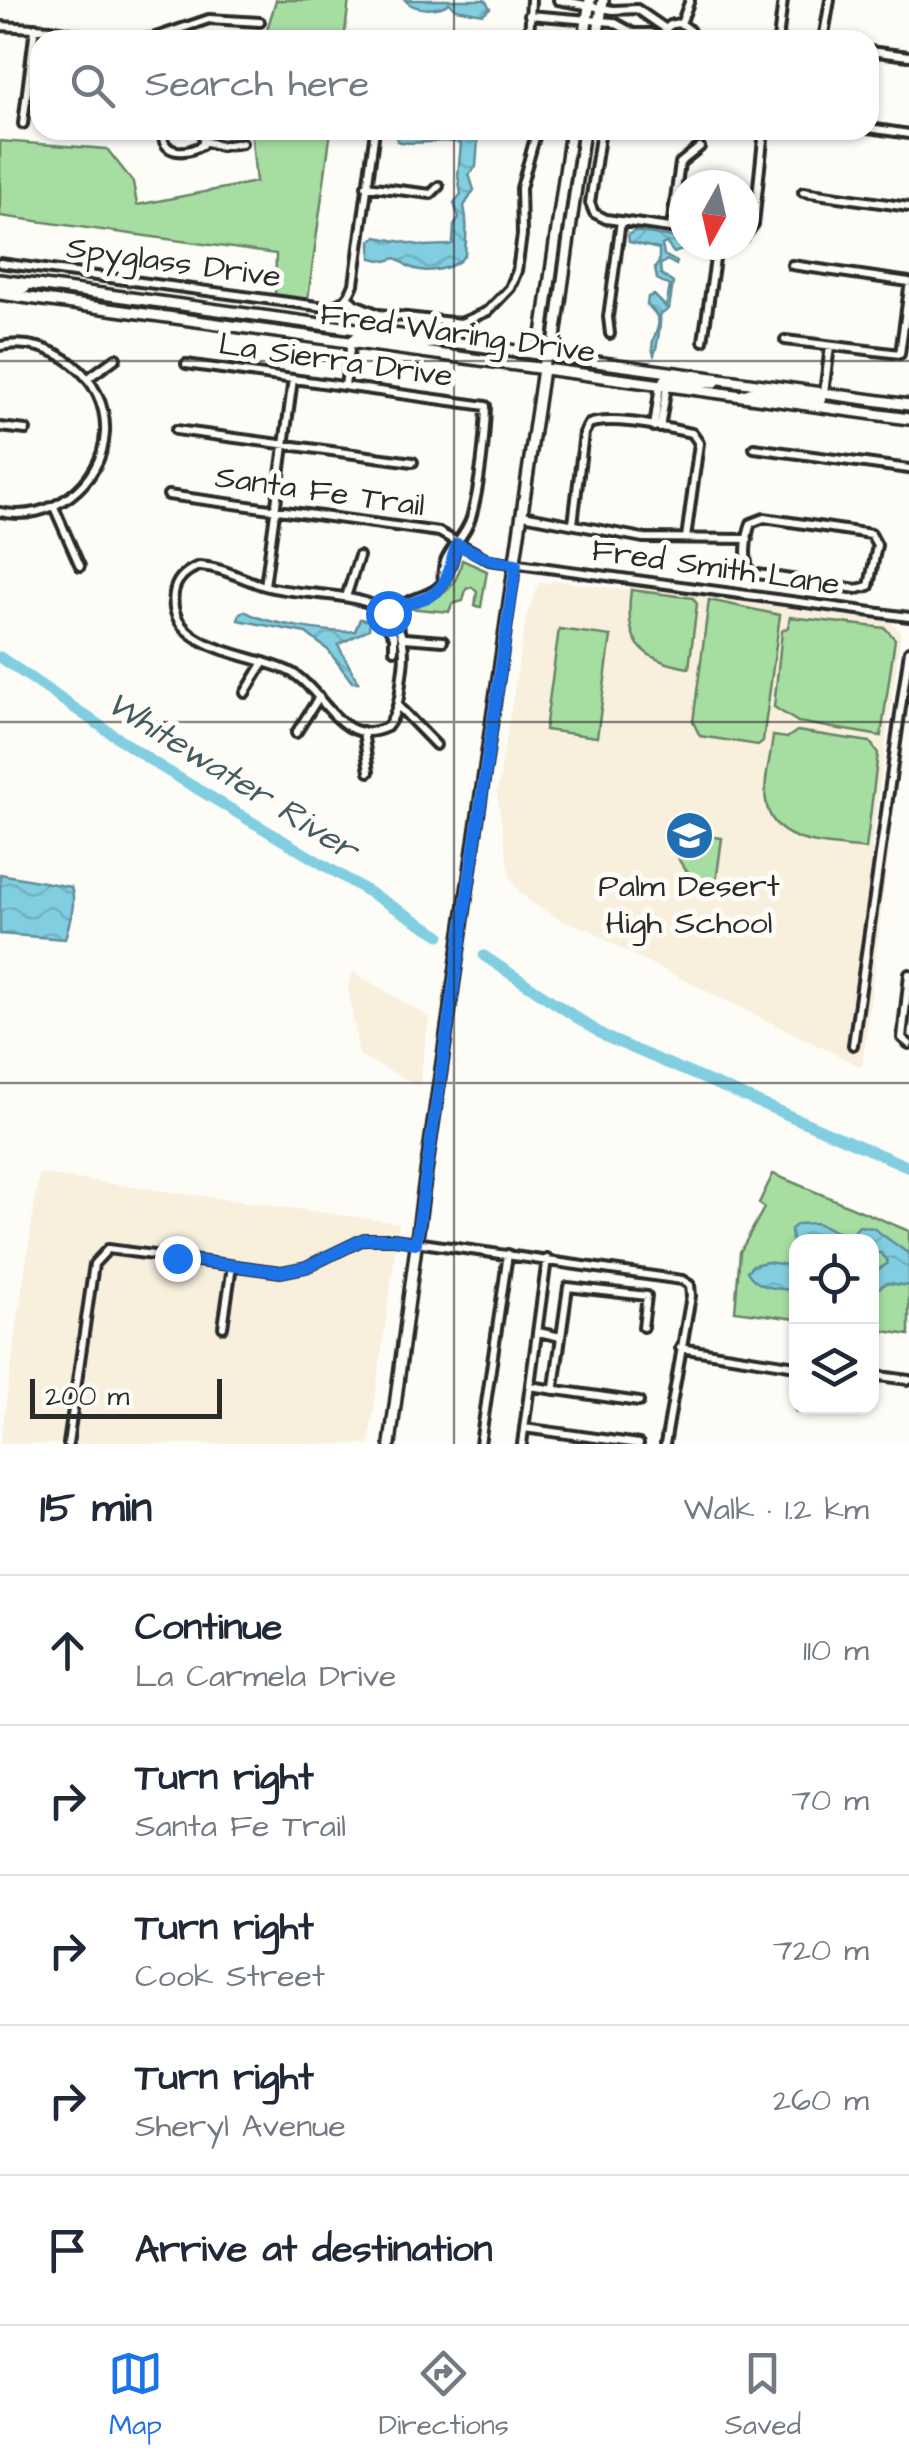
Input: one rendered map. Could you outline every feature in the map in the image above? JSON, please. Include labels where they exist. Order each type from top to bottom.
[{"type":"main road","points":[[585,30],[589,3]]},
{"type":"main road","points":[[598,30],[603,4]]},
{"type":"main road","points":[[546,354],[542,342],[570,140]]},
{"type":"main road","points":[[390,1444],[543,368],[546,354],[554,344],[583,140]]},
{"type":"main road","name":"Fred Waring Drive","points":[[0,287],[48,287],[909,405]]},
{"type":"main road","name":"Fred Waring Drive","points":[[0,287],[351,342],[909,420]]},
{"type":"main road","points":[[351,342],[357,337],[413,344],[454,342]]},
{"type":"main road","points":[[663,385],[666,380],[725,380]]},
{"type":"main road","points":[[740,396],[753,392],[820,400],[824,393]]},
{"type":"street","points":[[529,30],[532,0]]},
{"type":"street","points":[[558,0],[637,9],[659,30]]},
{"type":"street","points":[[681,24],[690,0]]},
{"type":"street","points":[[779,30],[783,0]]},
{"type":"street","points":[[825,30],[830,0]]},
{"type":"street","points":[[529,15],[600,20],[629,30]]},
{"type":"street","points":[[179,30],[210,19],[260,22]]},
{"type":"street","points":[[669,30],[674,24],[688,30]]},
{"type":"street","points":[[0,26],[47,30]]},
{"type":"street","points":[[879,53],[909,56]]},
{"type":"street","points":[[23,124],[30,68]]},
{"type":"street","points":[[879,130],[909,134]]},
{"type":"street","points":[[163,140],[175,151],[199,148],[204,141],[221,146],[242,143]]},
{"type":"street","points":[[373,140],[354,284],[348,297],[379,314],[462,323],[488,311],[510,288],[518,271],[522,188],[534,140]]},
{"type":"street","points":[[600,140],[591,207],[601,218],[669,228]]},
{"type":"street","points":[[759,177],[763,140]]},
{"type":"street","points":[[679,170],[680,162],[700,147]]},
{"type":"street","points":[[366,186],[432,194],[439,186]]},
{"type":"street","points":[[804,192],[909,207]]},
{"type":"street","points":[[610,334],[608,318],[621,221]]},
{"type":"street","points":[[703,341],[715,260]]},
{"type":"street","name":"Spyglass Drive","points":[[0,262],[325,307],[340,304],[348,297]]},
{"type":"street","points":[[785,340],[900,354],[909,285],[792,265]]},
{"type":"street","points":[[345,386],[351,342]]},
{"type":"street","points":[[0,346],[23,344],[56,352],[87,379],[102,408],[105,432],[100,458],[82,486],[54,507],[31,514],[0,512]]},
{"type":"street","points":[[824,393],[830,346]]},
{"type":"street","points":[[87,379],[116,358]]},
{"type":"street","name":"La Sierra Drive","points":[[186,364],[486,406],[472,512],[457,544]]},
{"type":"street","points":[[265,586],[293,379]]},
{"type":"street","points":[[657,428],[663,385]]},
{"type":"street","points":[[573,524],[586,428],[602,420],[692,434],[700,443],[686,538]]},
{"type":"street","points":[[0,427],[26,430]]},
{"type":"street","points":[[176,430],[414,462]]},
{"type":"street","points":[[754,448],[909,469]]},
{"type":"street","name":"Santa Fe Trail","points":[[168,495],[439,532],[490,560],[516,564]]},
{"type":"street","points":[[54,507],[80,566]]},
{"type":"street","points":[[523,516],[643,538],[748,538]]},
{"type":"street","points":[[764,518],[871,534],[877,544],[870,586],[857,590],[757,576],[746,565],[748,538],[751,523],[764,518]]},
{"type":"street","points":[[394,650],[393,633],[384,622],[407,602],[436,592],[445,554],[457,544]]},
{"type":"street","points":[[442,577],[451,569],[457,544]]},
{"type":"street","points":[[346,598],[360,556]]},
{"type":"street","name":"Fred Smith Lane","points":[[516,564],[909,617]]},
{"type":"street","points":[[199,566],[223,570],[265,586],[346,598],[390,614],[405,638],[398,706],[387,726],[376,732],[363,731],[337,721],[299,677],[264,662],[232,655],[189,632],[174,605],[176,584],[199,566]]},
{"type":"street","points":[[405,638],[442,641]]},
{"type":"street","points":[[854,1045],[909,651]]},
{"type":"street","points":[[245,693],[264,662]]},
{"type":"street","points":[[296,732],[319,697]]},
{"type":"street","points":[[398,706],[436,745]]},
{"type":"street","points":[[363,731],[369,772]]},
{"type":"street","points":[[909,974],[902,1038],[909,1044]]},
{"type":"street","points":[[68,1444],[98,1255],[108,1249],[281,1272],[306,1267],[364,1239],[394,1239],[548,1259],[682,1280],[690,1285],[665,1444]]},
{"type":"street","points":[[480,1444],[508,1254]]},
{"type":"street","points":[[522,1444],[548,1259]]},
{"type":"street","points":[[223,1327],[232,1266]]},
{"type":"street","points":[[555,1390],[570,1286],[647,1296],[643,1327]]},
{"type":"street","points":[[537,1332],[561,1336]]},
{"type":"street","points":[[680,1348],[789,1365]]},
{"type":"street","points":[[879,1377],[909,1380]]},
{"type":"street","points":[[530,1386],[639,1402]]},
{"type":"street","points":[[524,1428],[639,1444]]},
{"type":"shaded area","name":"Palm Desert High School","points":[[552,580],[626,590],[634,586],[892,622],[901,633],[871,848],[889,851],[862,1067],[619,948],[593,931],[561,920],[529,901],[516,887],[510,876],[497,793],[526,619],[539,582],[550,584]]},
{"type":"shaded area","points":[[353,972],[429,1017],[419,1086],[359,1055],[348,987]]},
{"type":"shaded area","points":[[39,1174],[399,1223],[369,1444],[0,1444]]},
{"type":"green space","points":[[276,0],[349,0],[345,30],[267,30]]},
{"type":"green space","points":[[252,140],[330,140],[308,299],[275,295],[276,254],[0,216],[0,141],[107,149],[133,182],[137,205],[256,182]]},
{"type":"green space","points":[[462,560],[487,571],[481,607],[475,606],[477,592],[472,587],[466,589],[463,601],[452,604],[449,612],[407,608],[450,588]]},
{"type":"green space","points":[[631,590],[693,598],[697,604],[689,668],[657,659],[638,645],[630,622]]},
{"type":"green space","points":[[709,600],[780,615],[763,741],[758,745],[700,736],[693,722]]},
{"type":"green space","points":[[790,617],[885,628],[895,639],[881,736],[798,722],[774,707],[782,631],[788,627]]},
{"type":"green space","points":[[559,629],[611,636],[597,737],[545,730]]},
{"type":"green space","points":[[797,731],[870,742],[878,753],[866,849],[805,840],[779,827],[771,816],[766,785],[773,736],[787,738]]},
{"type":"green space","points":[[676,832],[722,838],[716,883],[697,878],[684,867],[676,852]]},
{"type":"green space","points":[[773,1174],[909,1231],[909,1335],[879,1330],[879,1234],[789,1234],[789,1318],[735,1311],[740,1252],[764,1208],[759,1203]]},
{"type":"water","points":[[405,0],[485,0],[490,8],[483,14],[456,9],[449,3],[426,9]]},
{"type":"water","points":[[478,140],[476,167],[469,174],[474,190],[464,206],[465,255],[448,267],[425,270],[396,258],[371,258],[371,241],[377,237],[424,246],[449,245],[453,243],[459,218],[454,203],[461,194],[461,143],[397,141]]},
{"type":"water","points":[[634,231],[669,237],[669,247],[662,245],[664,255],[677,262],[676,265],[667,260],[660,265],[661,274],[673,283],[669,309],[660,315],[658,335],[654,355],[653,340],[659,324],[647,305],[648,297],[654,295],[666,307],[670,286],[657,279],[659,249],[629,242],[628,235]]},
{"type":"water","points":[[245,611],[281,623],[331,631],[355,631],[360,619],[370,621],[369,629],[338,645],[358,682],[352,682],[328,650],[306,633],[238,620]]},
{"type":"water","points":[[0,874],[71,887],[73,906],[65,939],[0,934]]},
{"type":"water","points":[[817,1223],[842,1234],[791,1234],[791,1229],[798,1224]]},
{"type":"water","points":[[859,1226],[873,1228],[909,1254],[909,1286],[887,1283],[879,1288],[879,1269],[887,1260],[879,1253],[879,1234],[853,1233]]},
{"type":"water","points":[[767,1262],[789,1265],[789,1289],[762,1285],[747,1271],[753,1265]]},
{"type":"waterway","name":"Whitewater River","points":[[0,657],[156,764],[440,935]]},
{"type":"waterway","name":"Whitewater River","points":[[484,956],[606,1037],[909,1167]]},
{"type":"place","name":"Palm Desert High School","points":[[689,835]]},
{"type":"route","points":[[177,1258],[281,1272],[306,1267],[364,1239],[416,1243],[516,564],[490,560],[457,544],[451,569],[436,592],[401,605],[392,615],[388,613]]}]
